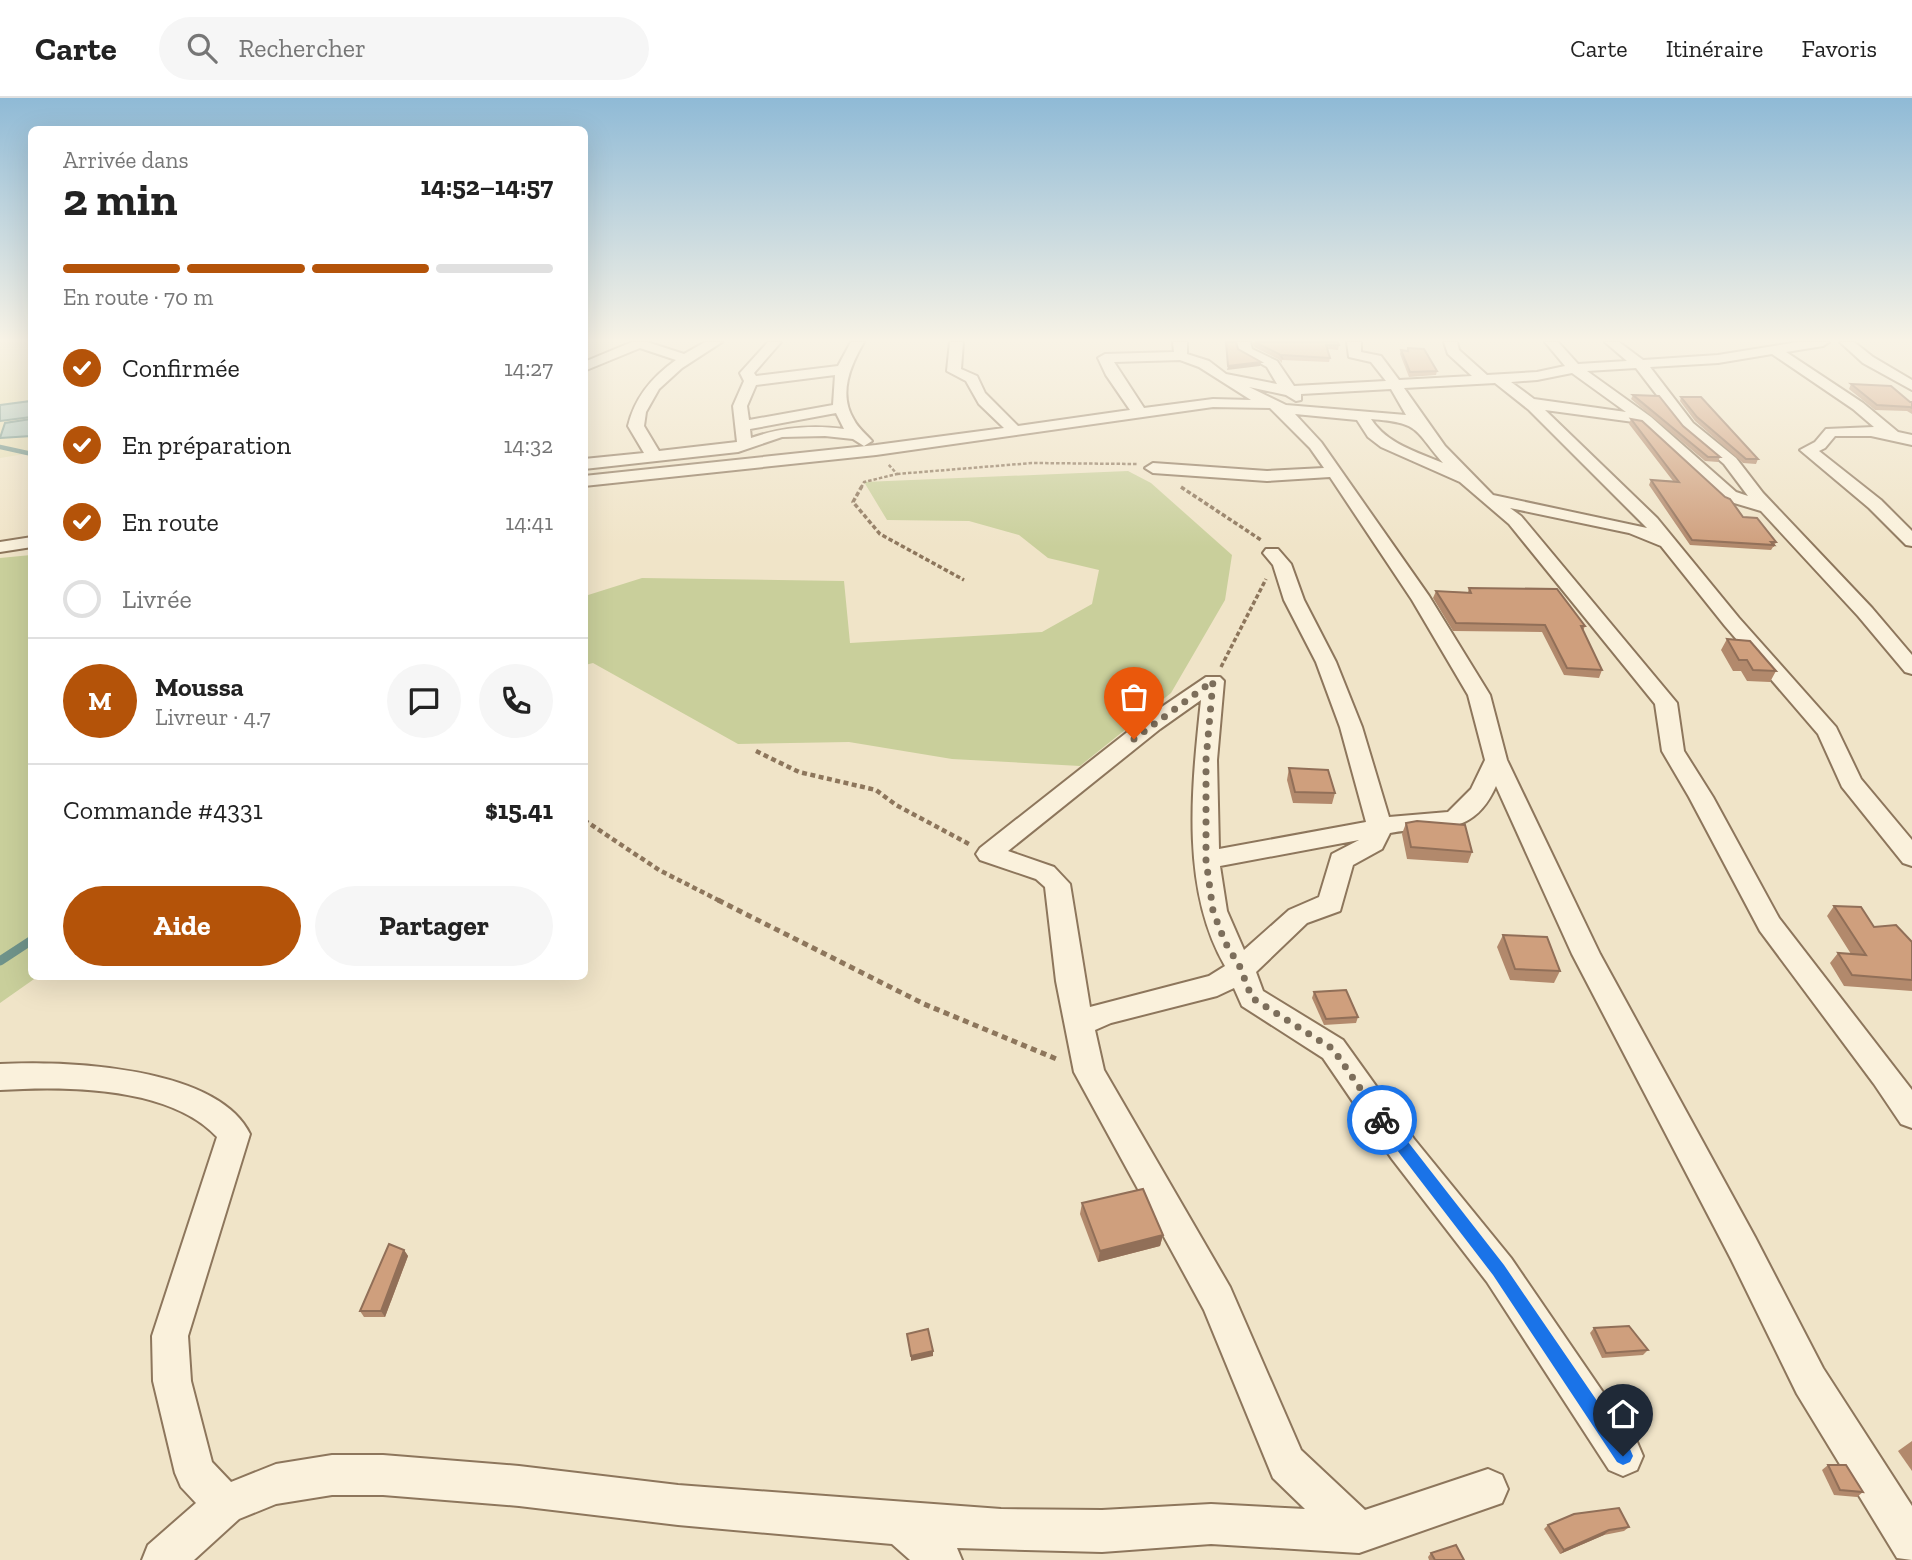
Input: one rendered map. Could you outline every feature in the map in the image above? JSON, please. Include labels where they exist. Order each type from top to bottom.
[{"type":"street","points":[[639,410],[636,426],[650,448],[652,458]]},
{"type":"street","points":[[740,410],[744,446]]},
{"type":"street","points":[[742,426],[828,410]]},
{"type":"street","points":[[841,410],[857,435],[876,450]]},
{"type":"street","points":[[997,410],[1015,432]]},
{"type":"street","points":[[588,481],[876,450],[1154,410]]},
{"type":"street","points":[[1284,410],[1317,445],[1423,600],[1479,695],[1496,760],[1586,954],[1743,1248],[1810,1381],[1912,1543]]},
{"type":"street","points":[[1319,410],[1398,417],[1421,424]]},
{"type":"street","points":[[1413,410],[1464,479],[1520,527],[1622,654],[1666,703],[1673,751],[1702,797],[1769,925],[1877,1064],[1912,1115]]},
{"type":"street","points":[[1534,410],[1616,503],[1651,522],[1828,732],[1850,782],[1912,857]]},
{"type":"street","points":[[1578,410],[1646,420]]},
{"type":"street","points":[[1632,410],[1730,496],[1766,507]]},
{"type":"street","points":[[1676,410],[1688,426],[1730,461],[1766,507],[1865,612],[1912,668]]},
{"type":"street","points":[[1862,410],[1912,450]]},
{"type":"street","points":[[1140,412],[1179,415],[1229,413],[1296,423]]},
{"type":"street","points":[[1350,413],[1362,417],[1373,434],[1386,444],[1464,479]]},
{"type":"street","points":[[1912,440],[1891,434],[1850,430],[1831,432],[1820,445],[1808,450],[1875,504],[1912,541]]},
{"type":"street","points":[[588,464],[744,446],[780,433],[825,431],[857,435]]},
{"type":"street","points":[[1153,468],[1279,476],[1334,472]]},
{"type":"street","points":[[1486,498],[1634,529],[1666,542]]},
{"type":"street","points":[[1520,527],[1554,512],[1616,503]]},
{"type":"street","points":[[0,547],[28,543]]},
{"type":"street","points":[[1078,1024],[1105,1013],[1217,985],[1232,978],[1240,967],[1300,915],[1331,904],[1341,860],[1373,843],[1381,827],[1363,763],[1326,662],[1294,600],[1282,564],[1272,553]]},
{"type":"street","points":[[989,854],[1152,724],[1213,681]]},
{"type":"street","points":[[1213,681],[1206,760],[1206,860],[1213,911],[1252,998],[1333,1049],[1403,1149],[1499,1270],[1623,1456]]},
{"type":"street","points":[[1206,860],[1288,847],[1381,827],[1455,819],[1481,793],[1496,760]]},
{"type":"street","points":[[989,854],[1045,873],[1058,884],[1078,1024],[1089,1072],[1217,1299],[1287,1464],[1359,1532]]},
{"type":"street","points":[[0,1077],[20,1075],[123,1082],[183,1095],[226,1121],[234,1134],[170,1336],[172,1381],[195,1472],[225,1505]]},
{"type":"street","points":[[163,1560],[225,1505],[276,1484],[332,1475],[383,1475],[901,1524],[1001,1530],[1102,1531],[1211,1524],[1359,1532],[1488,1489]]},
{"type":"street","points":[[901,1524],[941,1560]]},
{"type":"path","points":[[876,450],[897,474]]},
{"type":"path","points":[[964,580],[880,534],[853,502],[864,482],[897,474],[1032,463],[1147,464],[1242,525],[1264,542],[1272,553],[1270,570],[1249,608],[1230,653],[1213,681]]},
{"type":"path","points":[[756,751],[799,772],[876,790],[896,805],[989,854]]},
{"type":"path","points":[[588,823],[659,870],[923,1004],[1089,1072]]},
{"type":"shaded area","points":[[0,410],[28,410],[28,453],[0,458]]},
{"type":"green space","points":[[1128,471],[1151,483],[1232,555],[1225,600],[1171,693],[1080,766],[952,759],[849,742],[738,744],[593,663],[588,664],[588,595],[642,578],[844,581],[850,643],[1042,632],[1092,604],[1099,570],[1048,558],[1019,535],[969,521],[887,520],[864,482]]},
{"type":"green space","points":[[28,555],[28,980],[33,980],[0,1003],[0,558]]},
{"type":"water","points":[[0,410],[28,410],[28,417],[0,421]]},
{"type":"water","points":[[28,419],[28,436],[0,438],[5,423]]},
{"type":"building","points":[[1651,410],[1670,410],[1683,426],[1720,457],[1708,457]]},
{"type":"building","points":[[1692,410],[1713,410],[1758,459],[1746,459]]},
{"type":"building","points":[[1631,419],[1642,421],[1730,499],[1743,517],[1757,518],[1776,542],[1771,542],[1774,545],[1692,540],[1651,480],[1679,482]]},
{"type":"building","points":[[1469,588],[1557,589],[1585,626],[1581,626],[1602,670],[1567,668],[1545,625],[1456,623],[1436,591],[1471,593]]},
{"type":"building","points":[[1727,639],[1750,641],[1776,671],[1753,670],[1747,660],[1739,660]]},
{"type":"building","points":[[1289,768],[1328,770],[1335,793],[1295,792]]},
{"type":"building","points":[[1417,821],[1465,825],[1472,852],[1411,847],[1406,823]]},
{"type":"building","points":[[1834,906],[1861,907],[1874,927],[1896,925],[1912,942],[1912,980],[1852,975],[1838,953],[1866,955]]},
{"type":"building","points":[[1503,935],[1547,937],[1560,971],[1515,969]]},
{"type":"building","points":[[1346,990],[1358,1017],[1326,1019],[1314,992]]},
{"type":"building","points":[[1143,1189],[1163,1235],[1100,1251],[1082,1203]]},
{"type":"building","points":[[389,1244],[404,1250],[381,1311],[360,1311]]},
{"type":"building","points":[[1629,1326],[1648,1350],[1606,1353],[1594,1328]]},
{"type":"building","points":[[928,1329],[933,1351],[911,1356],[907,1334]]},
{"type":"building","points":[[1828,1465],[1846,1465],[1863,1492],[1840,1490]]},
{"type":"building","points":[[1619,1508],[1629,1527],[1609,1530],[1564,1550],[1548,1525],[1574,1514]]},
{"type":"building","points":[[1456,1545],[1464,1560],[1435,1560],[1431,1553]]},
{"type":"waterway","points":[[0,447],[28,453]]},
{"type":"waterway","points":[[0,961],[28,943]]},
{"type":"way so far","points":[[1134,739],[1213,681],[1205,797],[1206,860],[1213,911],[1252,998],[1333,1049],[1382,1120]]},
{"type":"route","points":[[1382,1120],[1499,1270],[1623,1456]]}]
